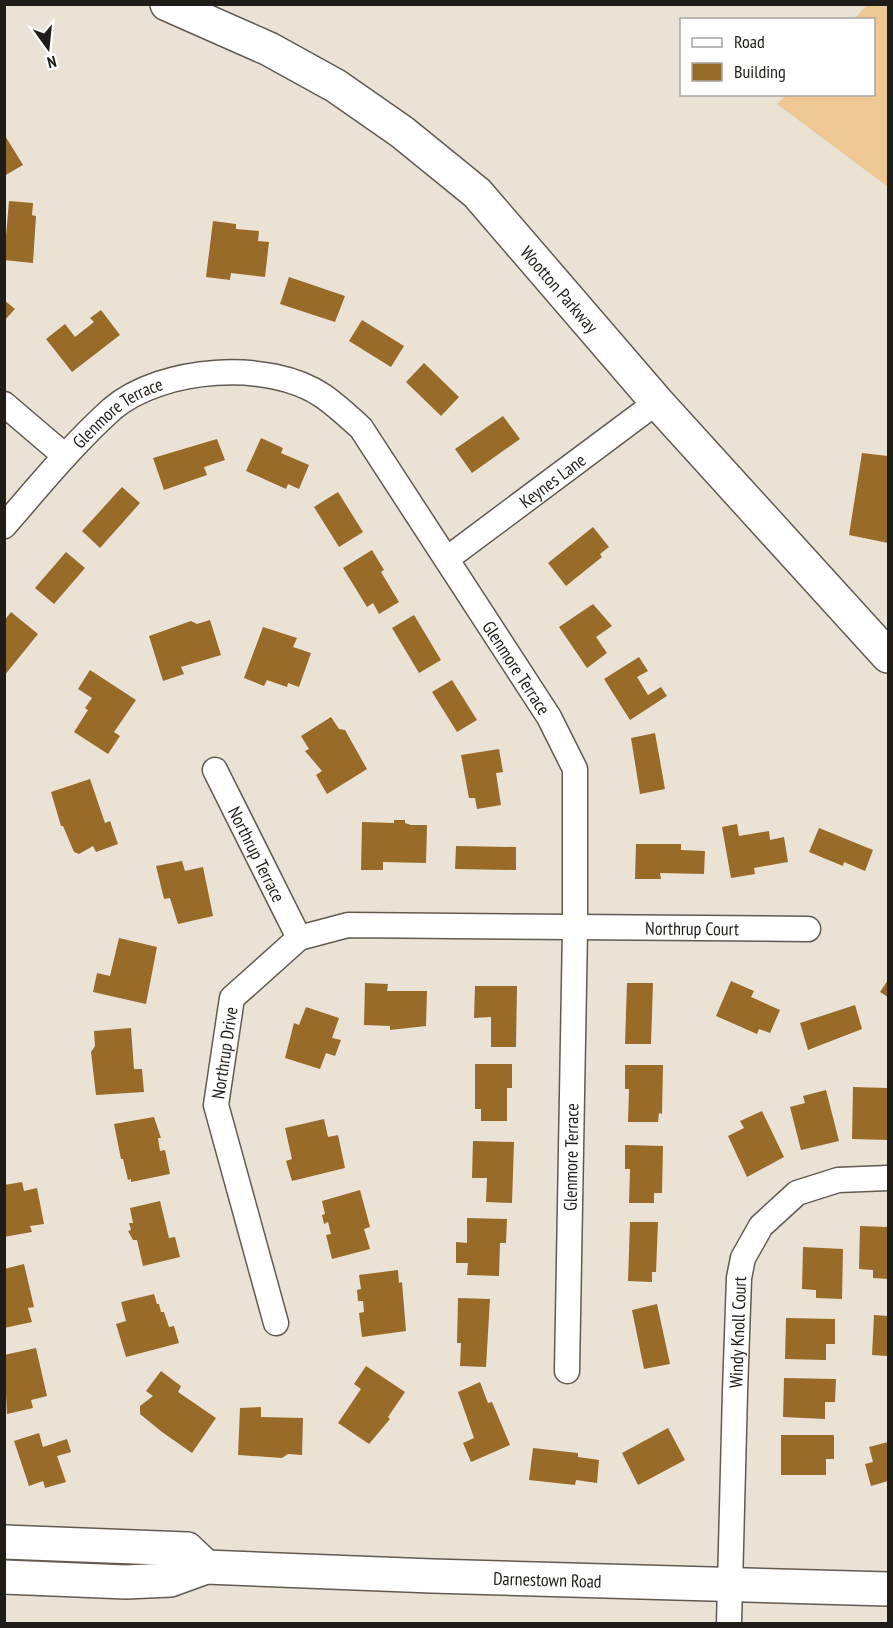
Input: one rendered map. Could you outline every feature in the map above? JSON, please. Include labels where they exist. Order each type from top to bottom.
[{"type":"main road","name":"Wootton Parkway","points":[[167,4],[269,49],[336,86],[418,145],[477,193],[657,402],[888,656]]},
{"type":"main road","points":[[4,1542],[187,1549],[206,1566]]},
{"type":"main road","points":[[4,1551],[45,1562],[81,1580]]},
{"type":"main road","name":"Darnestown Road","points":[[4,1576],[81,1580],[170,1580],[206,1566],[730,1586],[888,1589]]},
{"type":"street","name":"Glenmore Terrace","points":[[4,526],[65,456],[114,408],[136,393],[185,375],[245,372],[277,376],[322,394],[361,428],[448,558],[549,717],[575,769],[575,928],[567,1371]]},
{"type":"street","name":"Keynes Lane","points":[[448,558],[657,402]]},
{"type":"street","points":[[4,404],[65,456]]},
{"type":"street","name":"Northrup Terrace","points":[[215,770],[299,938]]},
{"type":"street","name":"Northrup Drive","points":[[276,1323],[216,1105],[232,998],[299,938],[348,925],[575,928]]},
{"type":"street","name":"Northrup Court","points":[[575,928],[808,929]]},
{"type":"street","name":"Windy Knoll Court","points":[[729,1623],[736,1358],[743,1258],[761,1226],[797,1193],[838,1180],[888,1178]]},
{"type":"shaded area","points":[[867,5],[888,5],[888,187],[777,104],[785,96],[875,96],[875,18],[855,18]]},
{"type":"building","points":[[4,134],[23,165],[4,176]]},
{"type":"building","points":[[9,201],[33,203],[32,215],[36,216],[33,263],[4,260]]},
{"type":"building","points":[[213,221],[236,224],[236,229],[259,231],[258,241],[269,242],[265,277],[231,273],[230,280],[206,277]]},
{"type":"building","points":[[289,277],[345,296],[335,322],[280,304]]},
{"type":"building","points":[[4,300],[15,309],[4,321]]},
{"type":"building","points":[[101,310],[120,335],[72,372],[46,339],[65,324],[75,337],[94,322],[90,318]]},
{"type":"building","points":[[362,320],[404,346],[391,367],[349,341]]},
{"type":"building","points":[[424,363],[459,397],[441,416],[406,382]]},
{"type":"building","points":[[503,416],[520,439],[472,473],[455,449]]},
{"type":"building","points":[[261,438],[283,448],[281,453],[309,465],[299,489],[288,484],[286,489],[246,471]]},
{"type":"building","points":[[217,439],[225,460],[204,467],[207,475],[164,490],[153,458]]},
{"type":"building","points":[[862,453],[888,456],[888,543],[849,535]]},
{"type":"building","points":[[122,487],[140,503],[100,548],[82,531]]},
{"type":"building","points":[[338,492],[363,532],[339,547],[314,507]]},
{"type":"building","points":[[593,527],[609,547],[600,554],[602,557],[566,586],[548,563]]},
{"type":"building","points":[[372,550],[384,570],[381,572],[399,602],[379,614],[373,603],[367,607],[343,568]]},
{"type":"building","points":[[66,552],[85,568],[54,604],[35,588]]},
{"type":"building","points":[[593,604],[612,626],[596,637],[607,653],[587,668],[559,627]]},
{"type":"building","points":[[11,612],[38,634],[4,676],[4,621]]},
{"type":"building","points":[[414,615],[441,660],[419,673],[392,628]]},
{"type":"building","points":[[210,620],[221,655],[181,667],[184,674],[163,681],[149,636],[191,621],[197,624]]},
{"type":"building","points":[[263,627],[297,638],[293,647],[311,653],[299,687],[288,683],[287,687],[267,680],[264,686],[244,678]]},
{"type":"building","points":[[639,657],[648,671],[637,677],[648,695],[661,687],[667,696],[630,720],[604,679]]},
{"type":"building","points":[[90,670],[136,700],[114,732],[120,736],[108,754],[74,732],[88,710],[85,708],[92,698],[78,689]]},
{"type":"building","points":[[452,680],[477,720],[457,732],[432,692]]},
{"type":"building","points":[[331,717],[339,729],[345,730],[367,769],[327,794],[316,775],[322,771],[305,751],[309,749],[301,736]]},
{"type":"building","points":[[655,733],[665,789],[640,794],[631,738]]},
{"type":"building","points":[[499,749],[503,772],[496,773],[501,805],[477,809],[475,798],[469,798],[461,755]]},
{"type":"building","points":[[90,779],[105,823],[110,821],[118,844],[96,852],[93,846],[79,854],[74,852],[61,826],[51,792]]},
{"type":"building","points":[[394,820],[405,820],[405,823],[411,825],[427,825],[426,863],[383,862],[383,870],[361,870],[362,822],[394,823]]},
{"type":"building","points":[[737,824],[739,836],[769,831],[770,840],[784,837],[788,862],[754,868],[755,874],[731,878],[722,827]]},
{"type":"building","points":[[819,828],[873,850],[865,871],[844,862],[843,866],[809,852]]},
{"type":"building","points":[[636,844],[681,844],[681,850],[705,851],[704,874],[660,873],[661,879],[635,879]]},
{"type":"building","points":[[456,846],[516,847],[516,870],[455,869]]},
{"type":"building","points":[[182,861],[185,871],[203,867],[213,916],[178,924],[170,898],[164,899],[156,866]]},
{"type":"building","points":[[119,938],[157,947],[146,1004],[93,992],[97,973],[110,976]]},
{"type":"building","points":[[888,980],[888,997],[880,992]]},
{"type":"building","points":[[731,981],[754,991],[751,997],[780,1010],[770,1033],[759,1029],[757,1034],[716,1016]]},
{"type":"building","points":[[365,983],[388,984],[387,991],[427,991],[426,1026],[390,1030],[390,1026],[364,1025]]},
{"type":"building","points":[[627,983],[653,983],[651,1044],[625,1044]]},
{"type":"building","points":[[475,986],[517,986],[516,1047],[491,1047],[491,1017],[474,1018]]},
{"type":"building","points":[[855,1005],[862,1029],[808,1050],[800,1023]]},
{"type":"building","points":[[306,1007],[339,1018],[332,1038],[341,1040],[335,1056],[326,1053],[320,1069],[285,1058],[294,1023],[299,1025]]},
{"type":"building","points":[[131,1028],[134,1069],[142,1069],[144,1092],[96,1095],[91,1052],[95,1046],[94,1031]]},
{"type":"building","points":[[475,1064],[512,1064],[512,1088],[507,1088],[507,1121],[481,1121],[481,1109],[475,1109]]},
{"type":"building","points":[[625,1065],[663,1065],[662,1114],[659,1113],[658,1122],[628,1122],[629,1089],[625,1089]]},
{"type":"building","points":[[853,1087],[888,1088],[888,1140],[852,1139]]},
{"type":"building","points":[[826,1090],[839,1141],[801,1150],[790,1107],[805,1103],[803,1096]]},
{"type":"building","points":[[762,1111],[784,1157],[747,1177],[728,1136],[744,1128],[740,1121]]},
{"type":"building","points":[[154,1117],[161,1138],[158,1138],[160,1151],[165,1150],[170,1174],[131,1182],[131,1179],[128,1180],[123,1159],[121,1159],[114,1124]]},
{"type":"building","points":[[324,1119],[328,1137],[338,1135],[345,1168],[292,1181],[286,1161],[292,1159],[285,1128]]},
{"type":"building","points":[[473,1141],[514,1142],[512,1203],[486,1202],[487,1178],[472,1178]]},
{"type":"building","points":[[625,1145],[663,1146],[662,1193],[654,1193],[654,1203],[629,1203],[630,1169],[625,1169]]},
{"type":"building","points":[[22,1182],[24,1191],[37,1188],[44,1224],[30,1226],[32,1232],[4,1237],[4,1185]]},
{"type":"building","points":[[360,1190],[370,1227],[364,1229],[370,1249],[332,1259],[326,1235],[331,1234],[328,1222],[324,1224],[322,1215],[325,1214],[322,1201]]},
{"type":"building","points":[[160,1201],[169,1238],[175,1237],[180,1257],[143,1266],[137,1240],[133,1240],[128,1231],[131,1230],[129,1223],[133,1223],[130,1208]]},
{"type":"building","points":[[467,1218],[507,1219],[506,1243],[500,1243],[499,1276],[467,1275],[468,1263],[456,1263],[456,1242],[467,1243]]},
{"type":"building","points":[[630,1222],[658,1222],[656,1272],[652,1272],[652,1282],[628,1281]]},
{"type":"building","points":[[860,1226],[888,1227],[888,1279],[873,1278],[873,1270],[859,1269]]},
{"type":"building","points":[[803,1247],[843,1249],[842,1299],[816,1298],[816,1290],[802,1289]]},
{"type":"building","points":[[24,1264],[34,1307],[28,1308],[32,1322],[4,1328],[4,1269]]},
{"type":"building","points":[[398,1270],[399,1283],[402,1282],[406,1331],[362,1337],[359,1313],[364,1312],[363,1301],[358,1301],[357,1290],[361,1289],[359,1275]]},
{"type":"building","points":[[154,1294],[169,1327],[174,1326],[179,1343],[126,1357],[116,1324],[126,1321],[121,1302]]},
{"type":"building","points":[[458,1298],[490,1299],[486,1367],[460,1366],[461,1343],[457,1343]]},
{"type":"building","points":[[657,1304],[670,1364],[644,1369],[632,1310]]},
{"type":"building","points":[[874,1315],[888,1316],[888,1356],[872,1355]]},
{"type":"building","points":[[786,1318],[835,1319],[835,1344],[826,1344],[826,1360],[785,1359]]},
{"type":"building","points":[[36,1348],[47,1396],[31,1400],[33,1408],[7,1414],[4,1355]]},
{"type":"building","points":[[366,1366],[405,1392],[388,1417],[390,1419],[369,1444],[338,1423],[361,1389],[354,1384]]},
{"type":"building","points":[[161,1371],[181,1386],[178,1392],[216,1418],[192,1453],[140,1414],[140,1406],[153,1396],[146,1391]]},
{"type":"building","points":[[784,1378],[836,1379],[835,1402],[825,1402],[825,1419],[783,1417]]},
{"type":"building","points":[[480,1382],[488,1403],[492,1402],[510,1445],[471,1462],[463,1443],[474,1438],[458,1392]]},
{"type":"building","points":[[261,1407],[261,1417],[303,1418],[302,1455],[288,1454],[282,1458],[238,1455],[240,1408]]},
{"type":"building","points":[[668,1428],[685,1460],[638,1485],[622,1453]]},
{"type":"building","points":[[39,1433],[43,1447],[67,1439],[71,1452],[57,1456],[66,1482],[45,1488],[43,1481],[29,1486],[14,1441]]},
{"type":"building","points":[[781,1435],[834,1435],[834,1459],[826,1459],[826,1475],[781,1475]]},
{"type":"building","points":[[888,1442],[888,1481],[871,1486],[865,1464],[873,1462],[869,1447]]},
{"type":"building","points":[[533,1448],[578,1453],[578,1457],[599,1460],[597,1483],[576,1480],[575,1485],[529,1480]]}]
